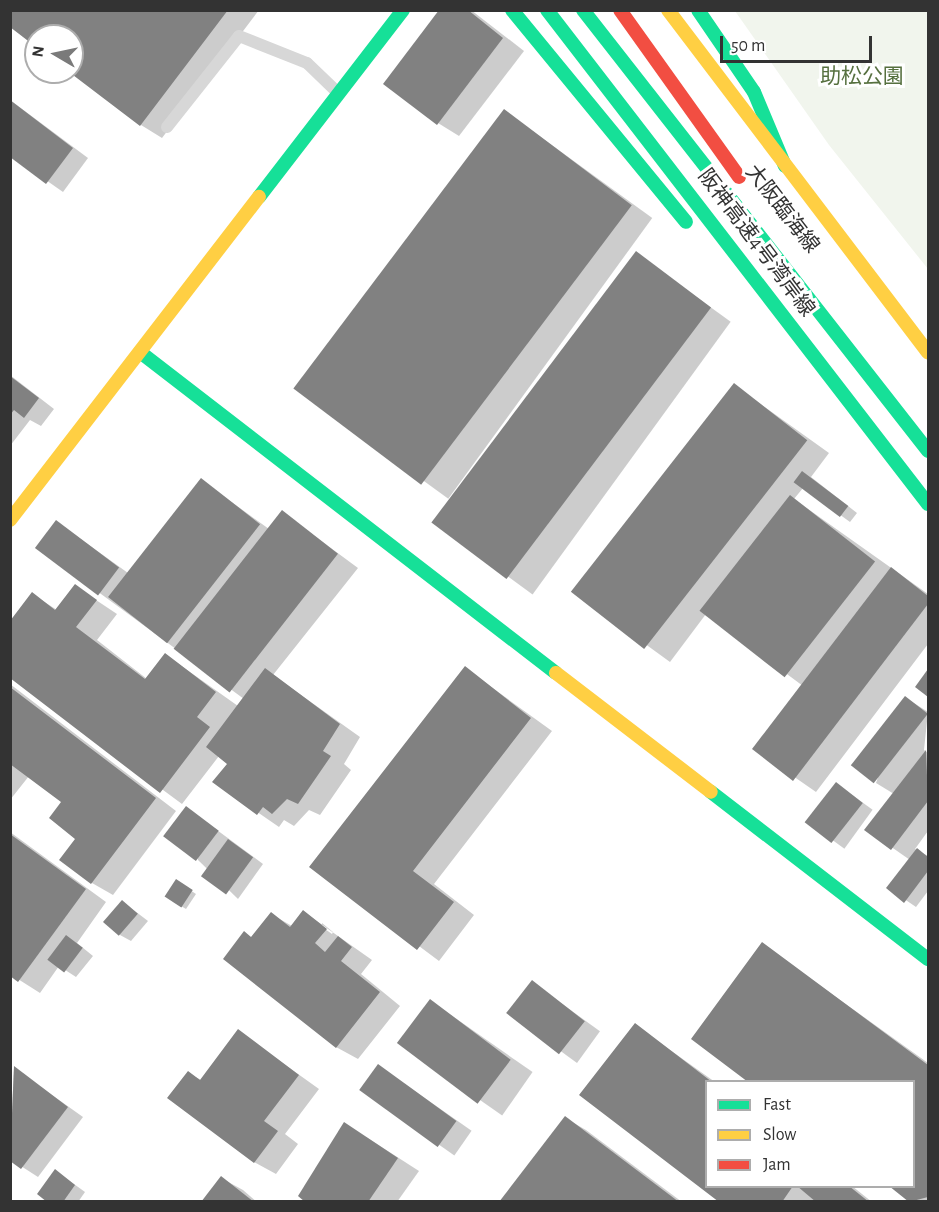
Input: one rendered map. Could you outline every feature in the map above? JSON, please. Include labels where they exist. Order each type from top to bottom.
[{"type":"main road","points":[[10,520],[403,10]]},
{"type":"main road","points":[[512,10],[695,232]]},
{"type":"main road","points":[[523,10],[621,130],[731,231],[812,333],[888,381]]},
{"type":"main road","name":"阪神高速4号湾岸線","points":[[547,10],[928,504]]},
{"type":"main road","name":"阪神高速4号湾岸線","points":[[583,10],[928,451]]},
{"type":"main road","name":"大阪臨海線","points":[[602,10],[928,434]]},
{"type":"main road","points":[[620,10],[748,191]]},
{"type":"main road","name":"大阪臨海線","points":[[668,10],[928,353]]},
{"type":"main road","points":[[698,10],[754,92],[785,166]]},
{"type":"main road","points":[[760,210],[928,442]]},
{"type":"main road","points":[[716,256],[882,443]]},
{"type":"main road","points":[[140,352],[928,959]]},
{"type":"lane","points":[[167,127],[239,36],[307,63],[338,93]]},
{"type":"green space","name":"助松公園","points":[[735,11],[928,11],[928,269],[829,145]]},
{"type":"building","points":[[10,10],[228,10],[140,126],[84,83],[84,24],[24,24],[24,38],[10,27]]},
{"type":"building","points":[[439,10],[468,10],[503,38],[437,125],[383,84]]},
{"type":"building","points":[[10,100],[73,148],[46,184],[10,157]]},
{"type":"building","points":[[504,109],[632,205],[421,485],[293,389]]},
{"type":"building","points":[[636,251],[711,308],[506,579],[431,523]]},
{"type":"building","points":[[10,376],[39,398],[24,418],[14,410],[10,415]]},
{"type":"building","points":[[734,383],[807,440],[644,649],[571,592]]},
{"type":"building","points":[[802,471],[848,506],[840,517],[794,482]]},
{"type":"building","points":[[201,478],[260,524],[167,643],[108,597]]},
{"type":"building","points":[[790,495],[875,561],[785,677],[699,611]]},
{"type":"building","points":[[282,510],[338,554],[230,692],[174,649]]},
{"type":"building","points":[[56,520],[119,568],[98,595],[35,548]]},
{"type":"building","points":[[891,567],[928,596],[928,604],[793,781],[752,749]]},
{"type":"building","points":[[75,584],[97,600],[76,627],[145,679],[165,653],[216,692],[197,717],[210,727],[160,793],[10,678],[10,621],[32,592],[55,610]]},
{"type":"building","points":[[465,666],[531,718],[413,871],[454,902],[417,950],[309,867]]},
{"type":"building","points":[[265,668],[340,724],[323,751],[331,756],[298,804],[287,799],[272,814],[263,807],[257,815],[212,782],[227,764],[206,747]]},
{"type":"building","points":[[928,669],[928,697],[915,687]]},
{"type":"building","points":[[10,687],[156,798],[91,884],[59,860],[75,839],[49,818],[61,802],[10,764]]},
{"type":"building","points":[[905,696],[928,714],[874,783],[851,765]]},
{"type":"building","points":[[926,750],[928,801],[891,850],[864,830]]},
{"type":"building","points":[[836,782],[863,803],[831,843],[805,822]]},
{"type":"building","points":[[186,806],[219,831],[196,861],[163,836]]},
{"type":"building","points":[[10,834],[86,889],[18,982],[10,976]]},
{"type":"building","points":[[228,839],[253,857],[226,894],[201,876]]},
{"type":"building","points":[[917,848],[928,857],[928,871],[904,903],[886,888]]},
{"type":"building","points":[[176,879],[193,890],[181,908],[165,897]]},
{"type":"building","points":[[122,900],[138,914],[119,936],[103,922]]},
{"type":"building","points":[[303,910],[327,929],[315,943],[325,952],[338,936],[352,947],[341,961],[380,992],[336,1048],[223,959],[244,931],[251,937],[271,912],[290,927]]},
{"type":"building","points":[[66,935],[83,948],[64,972],[47,960]]},
{"type":"building","points":[[762,942],[928,1065],[928,1197],[909,1202],[892,1188],[915,1188],[915,1080],[745,1080],[691,1039]]},
{"type":"building","points":[[532,980],[585,1021],[559,1054],[506,1013]]},
{"type":"building","points":[[430,999],[511,1060],[478,1104],[397,1043]]},
{"type":"building","points":[[635,1023],[709,1080],[705,1080],[705,1188],[792,1188],[782,1202],[719,1202],[579,1095]]},
{"type":"building","points":[[238,1029],[299,1075],[264,1121],[278,1131],[254,1163],[167,1098],[188,1071],[200,1080]]},
{"type":"building","points":[[378,1064],[456,1121],[438,1147],[359,1090]]},
{"type":"building","points":[[14,1066],[68,1107],[21,1169],[10,1161]]},
{"type":"building","points":[[565,1116],[679,1202],[499,1202]]},
{"type":"building","points":[[344,1122],[398,1158],[368,1202],[305,1202],[298,1196]]},
{"type":"building","points":[[55,1169],[75,1185],[63,1202],[47,1202],[37,1194]]},
{"type":"building","points":[[221,1176],[254,1202],[201,1202]]},
{"type":"building","points":[[799,1188],[852,1188],[869,1202],[816,1202]]},
{"type":"traffic: fast","points":[[259,197],[403,10]]},
{"type":"traffic: fast","points":[[512,10],[686,222]]},
{"type":"traffic: fast","points":[[547,10],[928,504]]},
{"type":"traffic: fast","points":[[583,10],[928,451]]},
{"type":"traffic: fast","points":[[698,10],[754,92],[785,166]]},
{"type":"traffic: fast","points":[[140,352],[556,673]]},
{"type":"traffic: fast","points":[[711,792],[928,959]]},
{"type":"traffic: slow","points":[[668,10],[928,353]]},
{"type":"traffic: slow","points":[[10,520],[259,197]]},
{"type":"traffic: slow","points":[[556,673],[711,792]]},
{"type":"traffic: jam","points":[[620,10],[739,177]]}]
